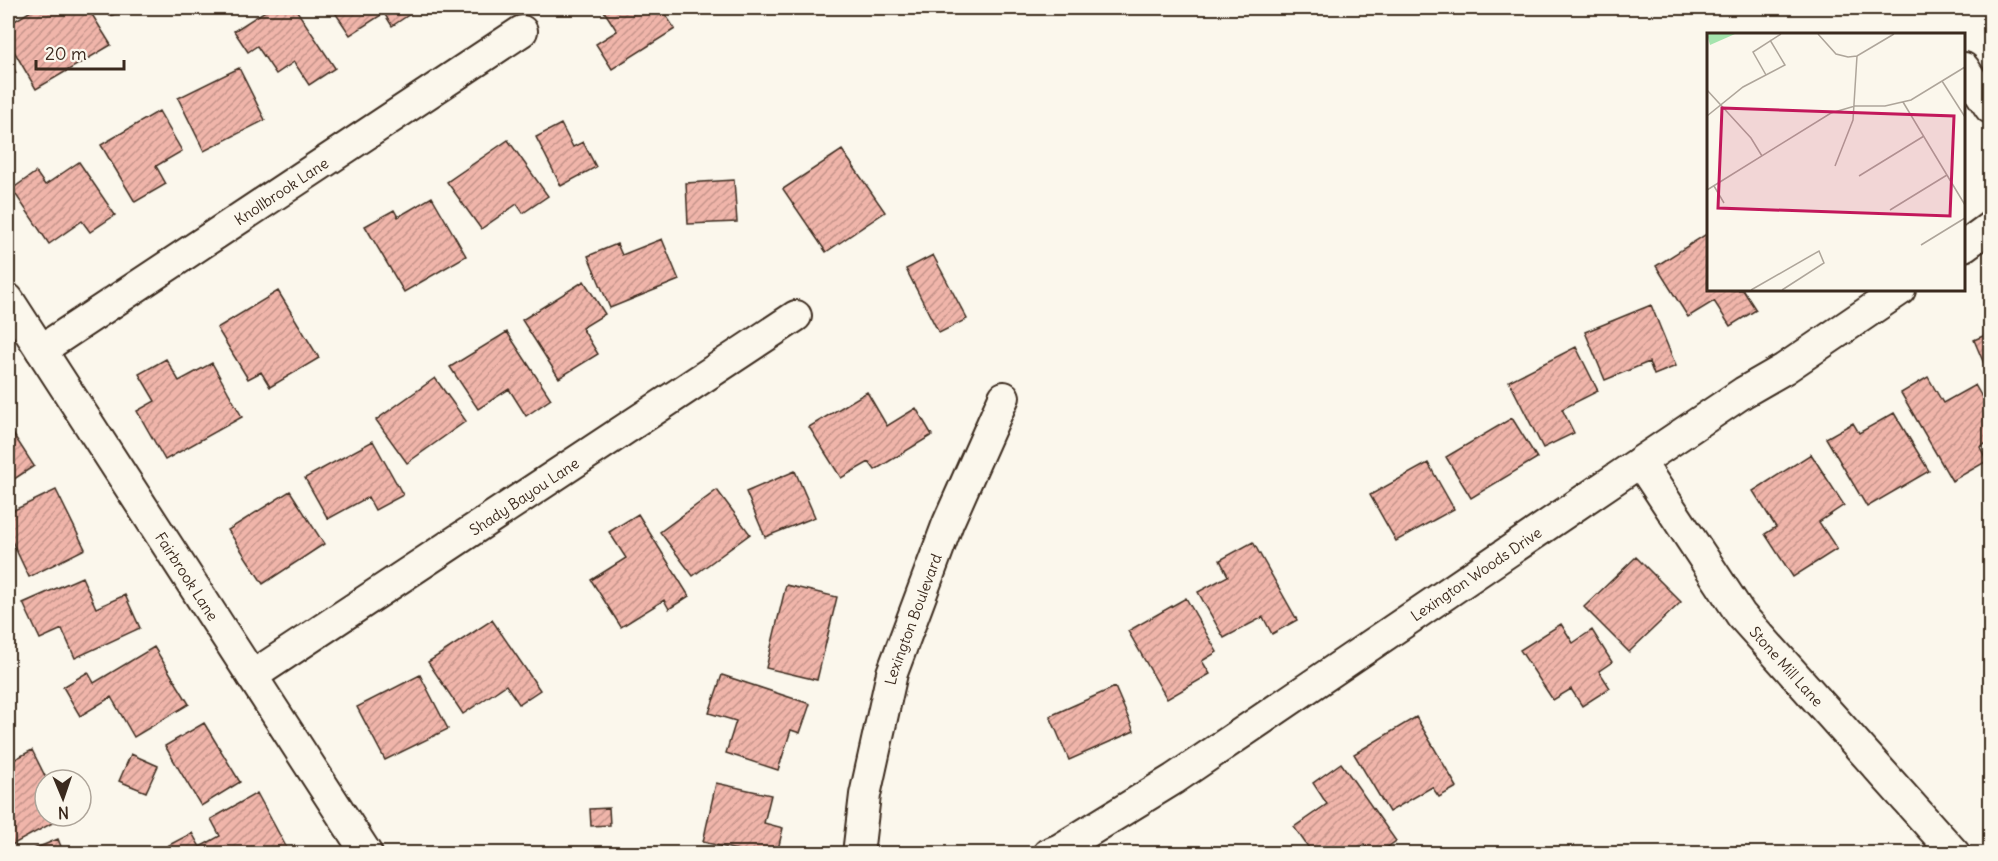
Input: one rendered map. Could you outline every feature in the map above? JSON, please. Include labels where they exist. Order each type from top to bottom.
[{"type":"street","name":"Knollbrook Lane","points":[[41,350],[522,31]]},
{"type":"street","points":[[1965,70],[1990,108]]},
{"type":"street","points":[[1965,245],[1990,227]]},
{"type":"street","name":"Lexington Woods Drive","points":[[1048,854],[1060,849],[1174,778],[1743,392],[1784,369],[1899,291]]},
{"type":"street","name":"Fairbrook Lane","points":[[8,299],[367,854]]},
{"type":"street","name":"Shady Bayou Lane","points":[[252,676],[796,316]]},
{"type":"street","name":"Lexington Boulevard","points":[[858,854],[864,795],[892,673],[948,524],[1004,397]]},
{"type":"street","name":"Stone Mill Lane","points":[[1640,462],[1741,615],[1955,854]]},
{"type":"building","points":[[29,8],[88,8],[111,45],[36,89],[8,41],[8,25],[31,11]]},
{"type":"building","points":[[106,8],[130,8],[110,16]]},
{"type":"building","points":[[270,8],[295,8],[335,68],[309,85],[294,62],[276,74],[257,46],[248,52],[234,31]]},
{"type":"building","points":[[332,8],[419,8],[392,26],[384,13],[350,35]]},
{"type":"building","points":[[602,8],[661,8],[675,29],[612,69],[596,44],[617,31]]},
{"type":"building","points":[[8,56],[16,73],[8,77]]},
{"type":"building","points":[[239,68],[265,120],[204,151],[178,98]]},
{"type":"building","points":[[159,111],[182,151],[156,166],[166,184],[135,202],[101,145]]},
{"type":"building","points":[[561,124],[573,147],[583,142],[596,167],[561,186],[536,137]]},
{"type":"building","points":[[508,140],[548,196],[523,213],[517,204],[481,229],[447,182]]},
{"type":"building","points":[[842,150],[885,212],[826,252],[783,189]]},
{"type":"building","points":[[79,162],[115,215],[90,232],[82,221],[49,244],[12,189],[36,172],[45,185]]},
{"type":"building","points":[[734,180],[737,222],[688,224],[686,183]]},
{"type":"building","points":[[432,197],[466,256],[404,292],[365,226],[394,210],[398,217]]},
{"type":"building","points":[[1707,234],[1707,291],[1744,291],[1756,310],[1730,326],[1714,301],[1688,317],[1656,266]]},
{"type":"building","points":[[662,239],[679,280],[610,308],[588,256],[617,244],[622,255]]},
{"type":"building","points":[[933,255],[967,319],[939,333],[906,269]]},
{"type":"building","points":[[584,281],[605,314],[582,328],[598,354],[559,378],[522,320]]},
{"type":"building","points":[[278,291],[319,358],[270,387],[261,372],[248,379],[217,328]]},
{"type":"building","points":[[1651,305],[1676,366],[1654,375],[1649,362],[1605,380],[1585,332]]},
{"type":"building","points":[[507,332],[551,399],[526,416],[509,389],[478,409],[450,367]]},
{"type":"building","points":[[1990,333],[1990,378],[1974,340]]},
{"type":"building","points":[[1576,347],[1598,391],[1562,409],[1574,433],[1543,448],[1509,381]]},
{"type":"building","points":[[166,359],[179,381],[212,363],[242,417],[165,460],[137,411],[155,401],[139,374]]},
{"type":"building","points":[[1928,377],[1943,403],[1975,385],[1990,411],[1990,441],[1980,447],[1987,461],[1952,481],[1901,393]]},
{"type":"building","points":[[435,378],[466,421],[407,463],[376,420]]},
{"type":"building","points":[[867,392],[887,426],[916,408],[932,435],[875,470],[869,462],[841,478],[809,427]]},
{"type":"building","points":[[1894,413],[1929,471],[1867,507],[1826,438],[1853,423],[1859,433]]},
{"type":"building","points":[[1512,418],[1537,458],[1471,498],[1446,457]]},
{"type":"building","points":[[8,426],[34,466],[8,483]]},
{"type":"building","points":[[373,441],[403,495],[375,510],[368,497],[328,519],[305,478]]},
{"type":"building","points":[[1811,454],[1844,505],[1819,522],[1837,549],[1793,577],[1765,534],[1776,527],[1753,491]]},
{"type":"building","points":[[1428,463],[1454,509],[1396,541],[1370,495]]},
{"type":"building","points":[[795,471],[815,517],[765,537],[746,492]]},
{"type":"building","points":[[56,490],[85,549],[29,577],[8,533],[8,513]]},
{"type":"building","points":[[717,490],[750,534],[693,576],[660,532]]},
{"type":"building","points":[[290,491],[324,544],[263,584],[228,530]]},
{"type":"building","points":[[638,514],[689,596],[669,609],[664,600],[621,627],[591,580],[626,558],[609,532]]},
{"type":"building","points":[[1253,542],[1297,620],[1272,634],[1263,617],[1224,638],[1198,592],[1228,576],[1220,560]]},
{"type":"building","points":[[1636,557],[1681,602],[1629,652],[1584,607]]},
{"type":"building","points":[[82,577],[96,608],[125,595],[140,628],[75,658],[62,629],[40,639],[23,603]]},
{"type":"building","points":[[786,585],[837,597],[817,680],[766,668]]},
{"type":"building","points":[[1186,598],[1217,652],[1202,661],[1210,674],[1167,699],[1128,631]]},
{"type":"building","points":[[492,620],[540,690],[519,704],[506,685],[463,714],[428,662]]},
{"type":"building","points":[[1561,624],[1573,643],[1592,630],[1612,662],[1599,671],[1610,688],[1582,706],[1571,689],[1553,700],[1520,650]]},
{"type":"building","points":[[154,647],[189,704],[134,737],[111,697],[80,716],[63,687],[88,672],[94,683]]},
{"type":"building","points":[[420,675],[448,729],[385,760],[357,707]]},
{"type":"building","points":[[722,675],[810,704],[800,733],[791,730],[778,770],[726,753],[736,721],[709,713]]},
{"type":"building","points":[[1115,687],[1134,731],[1069,760],[1050,716]]},
{"type":"building","points":[[1416,717],[1457,787],[1439,797],[1432,787],[1389,812],[1354,754]]},
{"type":"building","points":[[204,723],[240,782],[201,806],[165,746]]},
{"type":"building","points":[[32,750],[41,768],[33,768],[33,828],[43,828],[8,847],[8,763]]},
{"type":"building","points":[[131,754],[158,766],[146,792],[119,781]]},
{"type":"building","points":[[1341,763],[1396,841],[1378,854],[1371,854],[1364,844],[1350,854],[1313,854],[1294,827],[1327,804],[1313,783]]},
{"type":"building","points":[[716,783],[771,795],[764,823],[783,828],[777,854],[754,854],[703,842]]},
{"type":"building","points":[[257,793],[290,854],[221,854],[219,850],[213,854],[171,854],[167,846],[192,833],[200,847],[220,836],[211,819]]},
{"type":"building","points":[[609,808],[610,825],[591,826],[590,809]]},
{"type":"building","points":[[58,839],[64,854],[22,854]]}]
